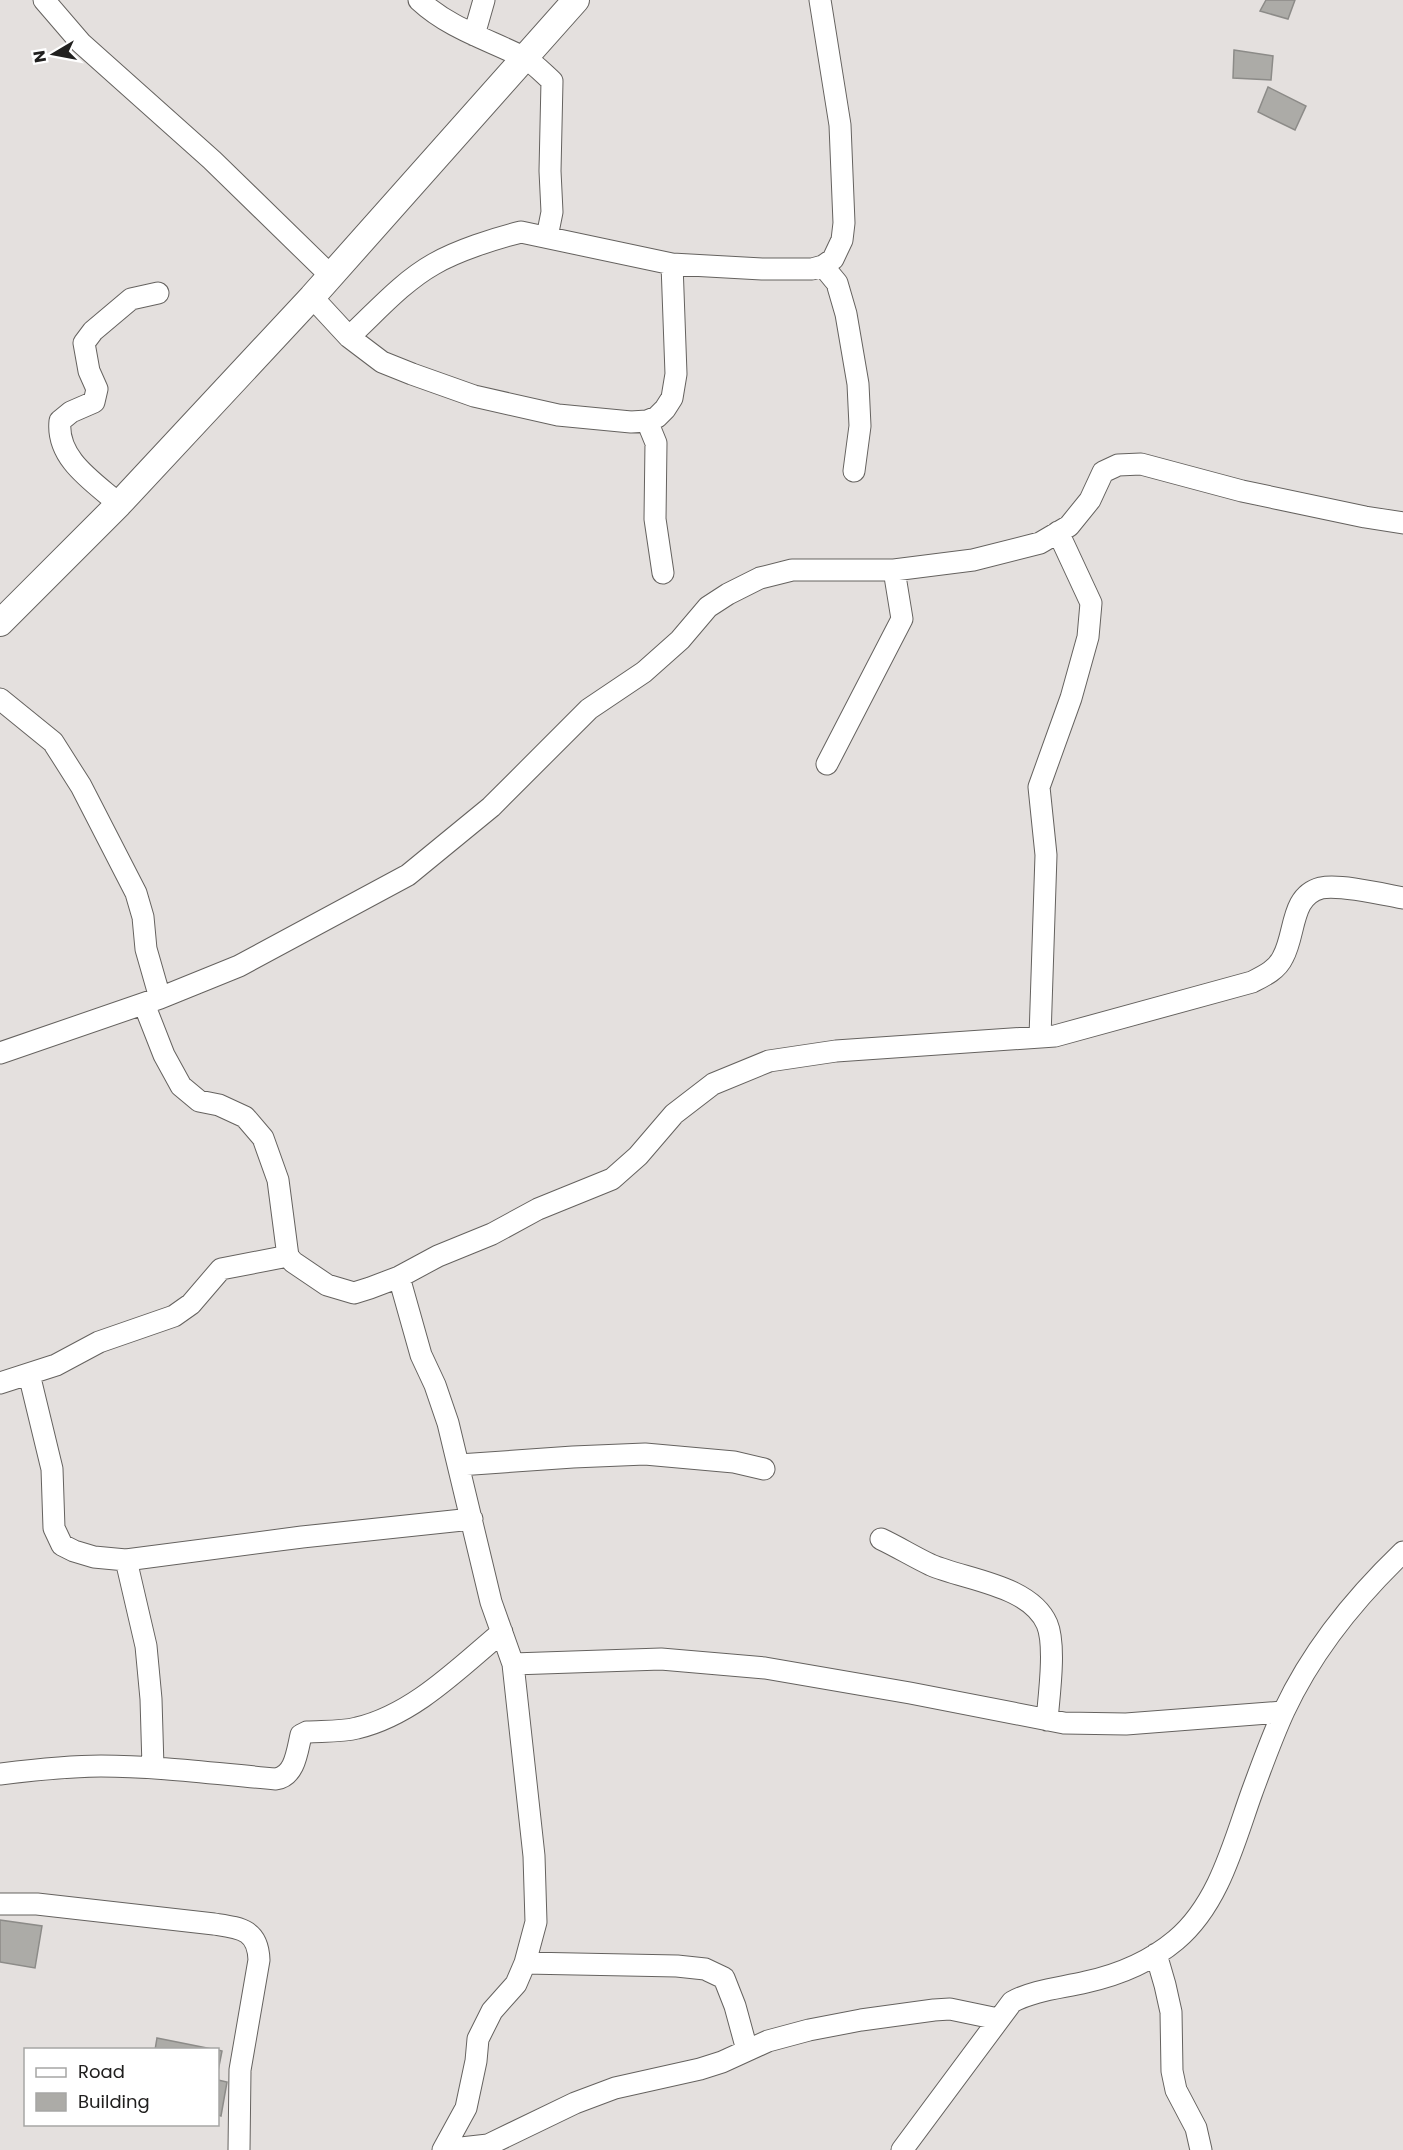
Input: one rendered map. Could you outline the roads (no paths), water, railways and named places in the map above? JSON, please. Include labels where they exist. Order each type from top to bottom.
[{"type":"street","points":[[44,0],[81,44],[212,160],[330,276]]},
{"type":"street","points":[[419,0],[434,14],[525,58],[552,81],[550,171],[552,212],[548,237]]},
{"type":"street","points":[[474,35],[484,0]]},
{"type":"street","points":[[0,623],[119,504],[312,297],[576,0]]},
{"type":"street","points":[[350,337],[406,285],[435,264],[500,237],[521,232],[672,264],[812,270],[824,266],[832,259],[842,240],[844,223],[840,125],[820,0]]},
{"type":"street","points":[[312,297],[350,337],[382,362],[474,396],[558,416],[631,422],[647,421],[657,417],[672,398],[676,374],[672,264]]},
{"type":"street","points":[[824,266],[837,283],[846,314],[858,384],[860,426],[854,471]]},
{"type":"street","points":[[119,504],[75,465],[61,442],[58,432],[60,421],[71,412],[94,402],[97,389],[89,371],[84,342],[93,331],[131,299],[158,293]]},
{"type":"street","points":[[647,421],[656,443],[655,519],[663,573]]},
{"type":"street","points":[[0,1053],[152,1001],[239,966],[408,875],[491,807],[589,710],[644,672],[680,640],[708,607],[760,578],[792,570],[894,570],[973,560],[1040,543],[1069,526],[1090,500],[1103,472],[1118,465],[1141,464],[1242,491],[1403,523]]},
{"type":"street","points":[[1040,1037],[1046,855],[1039,788],[1071,698],[1088,637],[1091,615],[1091,603],[1058,532]]},
{"type":"street","points":[[827,764],[902,619],[894,570]]},
{"type":"street","points":[[0,699],[53,742],[81,786],[136,893],[143,917],[152,1001],[164,1055],[181,1086],[200,1101],[219,1105],[245,1117],[263,1138],[278,1180],[288,1256],[293,1262],[327,1285],[354,1293],[399,1277],[438,1256],[492,1234],[538,1209],[612,1179],[638,1156],[674,1114],[713,1084],[769,1061],[836,1051],[1055,1036],[1252,982],[1271,972],[1282,959],[1290,943],[1298,906],[1307,895],[1320,889],[1336,887],[1403,898]]},
{"type":"street","points":[[0,1383],[56,1365],[99,1342],[174,1316],[191,1304],[221,1269],[288,1256]]},
{"type":"street","points":[[399,1277],[421,1355],[435,1385],[448,1423],[491,1602],[513,1664],[534,1856],[536,1922],[525,1963],[516,1984],[492,2011],[478,2039],[466,2108],[443,2150]]},
{"type":"street","points":[[29,1374],[52,1469],[54,1528],[62,1545],[74,1551],[94,1557],[126,1560],[243,1544],[472,1519]]},
{"type":"street","points":[[459,1465],[645,1454],[734,1462],[764,1469]]},
{"type":"street","points":[[881,1539],[931,1565],[1010,1591],[1028,1600],[1045,1620],[1048,1631],[1050,1663],[1047,1720]]},
{"type":"street","points":[[902,2150],[1012,2002],[1023,1996],[1088,1982],[1146,1962],[1177,1940],[1199,1914],[1228,1863],[1283,1712],[1307,1666],[1370,1583],[1403,1552]]},
{"type":"street","points":[[126,1560],[146,1646],[151,1699],[153,1767]]},
{"type":"street","points":[[0,1774],[100,1766],[153,1767],[284,1778],[290,1773],[301,1735],[307,1732],[357,1728],[388,1716],[415,1702],[502,1632]]},
{"type":"street","points":[[513,1664],[662,1659],[765,1668],[1064,1723],[1126,1724],[1283,1712]]},
{"type":"street","points":[[0,1904],[37,1904],[214,1924],[240,1929],[254,1938],[259,1951],[259,1960],[240,2070],[239,2150]]},
{"type":"street","points":[[1156,1954],[1166,1985],[1171,2012],[1172,2071],[1176,2090],[1196,2128],[1201,2150]]},
{"type":"street","points":[[525,1963],[705,1968],[724,1978],[735,2006],[747,2050]]},
{"type":"street","points":[[443,2150],[488,2145],[575,2103],[605,2092],[700,2069],[722,2062],[768,2041],[808,2031],[901,2014],[950,2009],[998,2019]]}]
